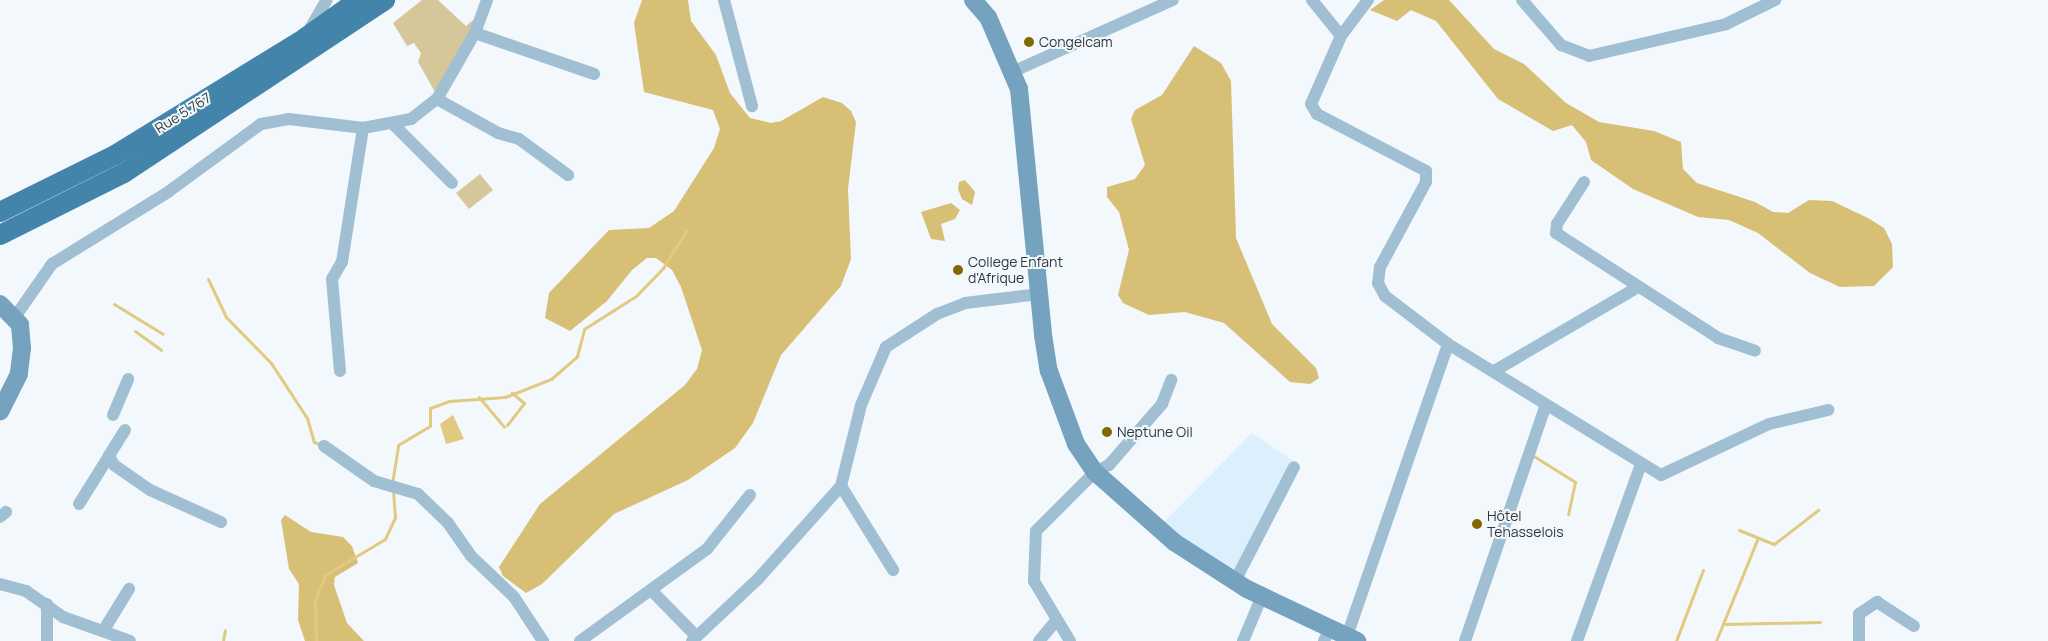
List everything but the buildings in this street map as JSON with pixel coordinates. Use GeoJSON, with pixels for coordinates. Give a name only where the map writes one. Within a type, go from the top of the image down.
{"type":"FeatureCollection","features":[{"type":"Feature","properties":{"kind":"highway","name":"Rue 5.767"},"geometry":{"type":"LineString","coordinates":[[0,212],[115,155],[305,38],[358,0]]}},
{"type":"Feature","properties":{"kind":"highway"},"geometry":{"type":"LineString","coordinates":[[0,235],[124,173],[385,0]]}},
{"type":"Feature","properties":{"kind":"main road"},"geometry":{"type":"LineString","coordinates":[[974,0],[988,17],[1012,72],[1023,108],[1049,371],[1076,444],[1095,472],[1174,542],[1235,582],[1327,635],[1352,638]]}},
{"type":"Feature","properties":{"kind":"main road"},"geometry":{"type":"LineString","coordinates":[[0,304],[15,317],[22,348],[20,374],[0,412]]}},
{"type":"Feature","properties":{"kind":"street"},"geometry":{"type":"LineString","coordinates":[[305,38],[327,0]]}},
{"type":"Feature","properties":{"kind":"street"},"geometry":{"type":"LineString","coordinates":[[15,317],[52,264],[168,192],[261,124],[289,119],[363,128],[394,125],[411,119],[437,99],[475,33],[487,0]]}},
{"type":"Feature","properties":{"kind":"street"},"geometry":{"type":"LineString","coordinates":[[724,0],[752,106]]}},
{"type":"Feature","properties":{"kind":"street"},"geometry":{"type":"LineString","coordinates":[[1012,72],[1174,0]]}},
{"type":"Feature","properties":{"kind":"street"},"geometry":{"type":"LineString","coordinates":[[1312,0],[1341,36]]}},
{"type":"Feature","properties":{"kind":"street"},"geometry":{"type":"LineString","coordinates":[[1368,0],[1341,36],[1312,99],[1312,110],[1426,171],[1426,182],[1390,242],[1378,283],[1385,296],[1448,344],[1496,370],[1545,407],[1661,474],[1669,474],[1769,424],[1828,410]]}},
{"type":"Feature","properties":{"kind":"street"},"geometry":{"type":"LineString","coordinates":[[1522,0],[1561,45],[1589,56],[1726,24],[1775,0]]}},
{"type":"Feature","properties":{"kind":"street"},"geometry":{"type":"LineString","coordinates":[[475,33],[594,74]]}},
{"type":"Feature","properties":{"kind":"street"},"geometry":{"type":"LineString","coordinates":[[437,99],[498,133],[519,139],[568,175]]}},
{"type":"Feature","properties":{"kind":"street"},"geometry":{"type":"LineString","coordinates":[[394,125],[452,182]]}},
{"type":"Feature","properties":{"kind":"street"},"geometry":{"type":"LineString","coordinates":[[340,371],[332,279],[342,262],[363,128]]}},
{"type":"Feature","properties":{"kind":"street"},"geometry":{"type":"LineString","coordinates":[[1584,182],[1557,224],[1556,232],[1718,338],[1754,351]]}},
{"type":"Feature","properties":{"kind":"street"},"geometry":{"type":"LineString","coordinates":[[1496,370],[1638,287]]}},
{"type":"Feature","properties":{"kind":"street"},"geometry":{"type":"LineString","coordinates":[[651,590],[694,638],[758,579],[841,486],[861,405],[886,347],[937,314],[966,303],[1040,294]]}},
{"type":"Feature","properties":{"kind":"street"},"geometry":{"type":"LineString","coordinates":[[1352,638],[1448,344]]}},
{"type":"Feature","properties":{"kind":"street"},"geometry":{"type":"LineString","coordinates":[[112,415],[128,379]]}},
{"type":"Feature","properties":{"kind":"street"},"geometry":{"type":"LineString","coordinates":[[1070,641],[1032,576],[1034,538],[1041,523],[1095,472],[1109,465],[1156,412],[1171,380]]}},
{"type":"Feature","properties":{"kind":"street"},"geometry":{"type":"LineString","coordinates":[[1464,641],[1545,407]]}},
{"type":"Feature","properties":{"kind":"street"},"geometry":{"type":"LineString","coordinates":[[79,504],[125,430]]}},
{"type":"Feature","properties":{"kind":"street"},"geometry":{"type":"LineString","coordinates":[[324,446],[380,484],[418,494],[448,523],[471,556],[514,598],[543,641]]}},
{"type":"Feature","properties":{"kind":"street"},"geometry":{"type":"LineString","coordinates":[[109,456],[114,465],[150,490],[221,522]]}},
{"type":"Feature","properties":{"kind":"street"},"geometry":{"type":"LineString","coordinates":[[1577,641],[1641,464]]}},
{"type":"Feature","properties":{"kind":"street"},"geometry":{"type":"LineString","coordinates":[[1235,582],[1294,467]]}},
{"type":"Feature","properties":{"kind":"street"},"geometry":{"type":"LineString","coordinates":[[841,486],[893,570]]}},
{"type":"Feature","properties":{"kind":"street"},"geometry":{"type":"LineString","coordinates":[[580,641],[706,549],[750,495]]}},
{"type":"Feature","properties":{"kind":"street"},"geometry":{"type":"LineString","coordinates":[[0,584],[26,591],[48,604],[63,617],[105,628],[130,641]]}},
{"type":"Feature","properties":{"kind":"street"},"geometry":{"type":"LineString","coordinates":[[105,628],[129,589]]}},
{"type":"Feature","properties":{"kind":"street"},"geometry":{"type":"LineString","coordinates":[[1243,641],[1262,596]]}},
{"type":"Feature","properties":{"kind":"street"},"geometry":{"type":"LineString","coordinates":[[1859,641],[1859,614],[1877,602],[1914,626]]}},
{"type":"Feature","properties":{"kind":"street"},"geometry":{"type":"LineString","coordinates":[[47,641],[48,604]]}},
{"type":"Feature","properties":{"kind":"street"},"geometry":{"type":"LineString","coordinates":[[1039,641],[1056,620]]}},
{"type":"Feature","properties":{"kind":"shaded area"},"geometry":{"type":"Polygon","coordinates":[[[422,0],[438,0],[466,26],[473,20],[478,25],[435,92],[418,62],[421,53],[414,43],[407,46],[393,23],[422,0]]]}},
{"type":"Feature","properties":{"kind":"shaded area"},"geometry":{"type":"Polygon","coordinates":[[[642,0],[688,0],[691,21],[716,55],[730,93],[750,118],[771,123],[781,121],[823,97],[842,103],[851,111],[856,122],[848,189],[851,259],[841,286],[781,355],[753,423],[735,448],[688,480],[614,514],[542,584],[526,593],[503,576],[499,567],[540,504],[685,385],[697,369],[702,350],[681,287],[672,270],[656,258],[647,258],[632,270],[607,301],[570,331],[545,318],[549,293],[609,230],[649,228],[674,211],[714,148],[720,129],[713,110],[644,92],[634,23],[642,0]]]}},
{"type":"Feature","properties":{"kind":"shaded area"},"geometry":{"type":"Polygon","coordinates":[[[1384,0],[1449,0],[1494,49],[1524,64],[1566,103],[1599,122],[1654,131],[1681,142],[1683,169],[1697,183],[1755,202],[1773,212],[1788,213],[1809,200],[1832,201],[1868,218],[1884,228],[1892,244],[1893,267],[1874,286],[1840,287],[1810,273],[1758,233],[1729,220],[1698,217],[1633,189],[1591,160],[1586,142],[1572,125],[1553,131],[1498,99],[1436,21],[1411,10],[1397,21],[1370,10],[1384,0]]]}},
{"type":"Feature","properties":{"kind":"shaded area"},"geometry":{"type":"Polygon","coordinates":[[[1194,46],[1221,63],[1231,81],[1236,238],[1272,324],[1316,368],[1319,378],[1310,384],[1290,382],[1224,323],[1185,312],[1149,315],[1123,303],[1118,295],[1129,250],[1119,212],[1107,197],[1107,187],[1135,179],[1145,165],[1131,119],[1135,110],[1162,95],[1194,46]]]}},
{"type":"Feature","properties":{"kind":"shaded area"},"geometry":{"type":"Polygon","coordinates":[[[480,174],[493,190],[469,209],[456,193],[480,174]]]}},
{"type":"Feature","properties":{"kind":"shaded area"},"geometry":{"type":"Polygon","coordinates":[[[965,180],[975,192],[972,205],[962,199],[958,189],[959,182],[965,180]]]}},
{"type":"Feature","properties":{"kind":"shaded area"},"geometry":{"type":"Polygon","coordinates":[[[951,203],[960,210],[955,219],[941,224],[945,241],[931,239],[921,212],[951,203]]]}},
{"type":"Feature","properties":{"kind":"shaded area"},"geometry":{"type":"Polygon","coordinates":[[[453,415],[464,439],[446,444],[440,424],[453,415]]]}},
{"type":"Feature","properties":{"kind":"shaded area"},"geometry":{"type":"Polygon","coordinates":[[[1252,433],[1296,463],[1235,574],[1162,524],[1252,433]]]}},
{"type":"Feature","properties":{"kind":"shaded area"},"geometry":{"type":"Polygon","coordinates":[[[285,515],[311,532],[343,537],[352,546],[358,563],[335,577],[334,585],[347,623],[364,641],[305,641],[298,620],[299,584],[289,569],[281,520],[285,515]]]}},
{"type":"Feature","properties":{"kind":"waterway"},"geometry":{"type":"LineString","coordinates":[[392,484],[398,445],[430,426],[430,408],[449,401],[505,397],[551,379],[577,356],[584,329],[636,296],[663,268],[686,231]]}},
{"type":"Feature","properties":{"kind":"waterway"},"geometry":{"type":"LineString","coordinates":[[208,279],[226,317],[271,363],[307,418],[314,442],[322,445]]}},
{"type":"Feature","properties":{"kind":"waterway"},"geometry":{"type":"LineString","coordinates":[[114,304],[163,334]]}},
{"type":"Feature","properties":{"kind":"waterway"},"geometry":{"type":"LineString","coordinates":[[135,331],[161,350]]}},
{"type":"Feature","properties":{"kind":"waterway"},"geometry":{"type":"LineString","coordinates":[[507,425],[524,403],[512,393]]}},
{"type":"Feature","properties":{"kind":"waterway"},"geometry":{"type":"LineString","coordinates":[[479,397],[504,427]]}},
{"type":"Feature","properties":{"kind":"waterway"},"geometry":{"type":"LineString","coordinates":[[1532,455],[1575,482],[1568,514]]}},
{"type":"Feature","properties":{"kind":"waterway"},"geometry":{"type":"LineString","coordinates":[[316,641],[315,601],[325,575],[385,539],[395,518],[393,490]]}},
{"type":"Feature","properties":{"kind":"waterway"},"geometry":{"type":"LineString","coordinates":[[1739,530],[1774,544],[1818,510]]}},
{"type":"Feature","properties":{"kind":"waterway"},"geometry":{"type":"LineString","coordinates":[[1716,641],[1757,540]]}},
{"type":"Feature","properties":{"kind":"waterway"},"geometry":{"type":"LineString","coordinates":[[1676,641],[1703,570]]}},
{"type":"Feature","properties":{"kind":"waterway"},"geometry":{"type":"LineString","coordinates":[[1725,624],[1820,622]]}},
{"type":"Feature","properties":{"kind":"waterway"},"geometry":{"type":"LineString","coordinates":[[223,641],[225,630]]}},
{"type":"Feature","properties":{"kind":"place","name":"Congelcam"},"geometry":{"type":"Point","coordinates":[1029,42]}},
{"type":"Feature","properties":{"kind":"place","name":"College Enfant d'Afrique"},"geometry":{"type":"Point","coordinates":[958,270]}},
{"type":"Feature","properties":{"kind":"place","name":"Neptune Oil"},"geometry":{"type":"Point","coordinates":[1107,432]}},
{"type":"Feature","properties":{"kind":"place","name":"Hôtel Tehasselois"},"geometry":{"type":"Point","coordinates":[1477,524]}}]}
